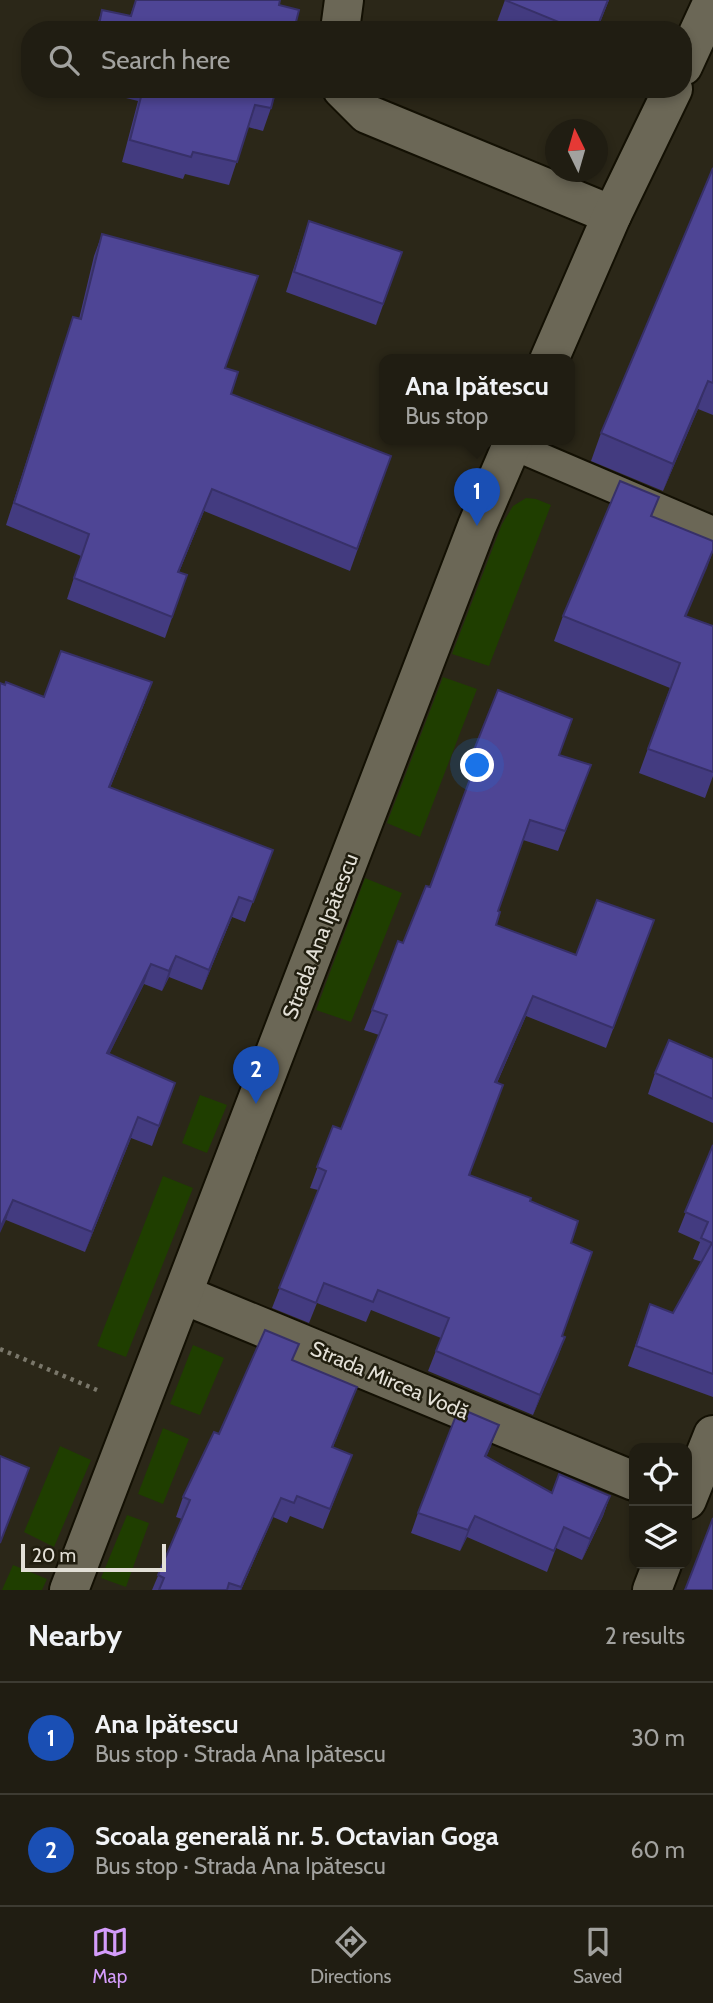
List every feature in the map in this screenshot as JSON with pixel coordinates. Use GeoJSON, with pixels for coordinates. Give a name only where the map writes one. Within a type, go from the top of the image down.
{"type":"FeatureCollection","features":[{"type":"Feature","properties":{"kind":"main road"},"geometry":{"type":"LineString","coordinates":[[341,21],[344,0]]}},
{"type":"Feature","properties":{"kind":"main road"},"geometry":{"type":"LineString","coordinates":[[692,46],[713,1]]}},
{"type":"Feature","properties":{"kind":"main road"},"geometry":{"type":"LineString","coordinates":[[351,98],[367,114],[612,215]]}},
{"type":"Feature","properties":{"kind":"main road"},"geometry":{"type":"LineString","coordinates":[[552,354],[612,215],[669,98]]}},
{"type":"Feature","properties":{"kind":"main road","name":"Strada Ana Ipătescu"},"geometry":{"type":"LineString","coordinates":[[69,1590],[477,526],[512,445]]}},
{"type":"Feature","properties":{"kind":"main road","name":"Strada Mircea Vodă"},"geometry":{"type":"LineString","coordinates":[[184,1294],[629,1478]]}},
{"type":"Feature","properties":{"kind":"main road"},"geometry":{"type":"LineString","coordinates":[[692,1488],[713,1435]]}},
{"type":"Feature","properties":{"kind":"main road"},"geometry":{"type":"LineString","coordinates":[[652,1590],[660,1569]]}},
{"type":"Feature","properties":{"kind":"lane"},"geometry":{"type":"LineString","coordinates":[[518,445],[713,531]]}},
{"type":"Feature","properties":{"kind":"path"},"geometry":{"type":"LineString","coordinates":[[0,1349],[140,1407]]}},
{"type":"Feature","properties":{"kind":"green space"},"geometry":{"type":"Polygon","coordinates":[[[526,498],[551,505],[489,666],[452,654],[502,524],[513,506],[526,498]]]}},
{"type":"Feature","properties":{"kind":"green space"},"geometry":{"type":"Polygon","coordinates":[[[443,677],[477,689],[420,837],[387,823],[443,677]]]}},
{"type":"Feature","properties":{"kind":"green space"},"geometry":{"type":"Polygon","coordinates":[[[365,878],[402,893],[351,1022],[316,1010],[365,878]]]}},
{"type":"Feature","properties":{"kind":"green space"},"geometry":{"type":"Polygon","coordinates":[[[200,1095],[227,1105],[207,1153],[182,1143],[200,1095]]]}},
{"type":"Feature","properties":{"kind":"green space"},"geometry":{"type":"Polygon","coordinates":[[[163,1176],[193,1188],[126,1357],[97,1346],[163,1176]]]}},
{"type":"Feature","properties":{"kind":"green space"},"geometry":{"type":"Polygon","coordinates":[[[193,1345],[224,1358],[200,1415],[170,1404],[193,1345]]]}},
{"type":"Feature","properties":{"kind":"green space"},"geometry":{"type":"Polygon","coordinates":[[[163,1428],[189,1439],[163,1504],[138,1494],[163,1428]]]}},
{"type":"Feature","properties":{"kind":"green space"},"geometry":{"type":"Polygon","coordinates":[[[60,1446],[91,1460],[54,1547],[24,1532],[60,1446]]]}},
{"type":"Feature","properties":{"kind":"green space"},"geometry":{"type":"Polygon","coordinates":[[[127,1515],[149,1523],[126,1587],[101,1578],[127,1515]]]}},
{"type":"Feature","properties":{"kind":"green space"},"geometry":{"type":"Polygon","coordinates":[[[13,1565],[47,1579],[42,1590],[2,1590],[13,1565]]]}},
{"type":"Feature","properties":{"kind":"building"},"geometry":{"type":"Polygon","coordinates":[[[136,0],[280,0],[279,5],[299,10],[296,21],[100,21],[102,10],[131,16],[136,0]]]}},
{"type":"Feature","properties":{"kind":"building"},"geometry":{"type":"Polygon","coordinates":[[[505,0],[608,0],[600,21],[556,21],[505,0]]]}},
{"type":"Feature","properties":{"kind":"building"},"geometry":{"type":"Polygon","coordinates":[[[141,98],[274,98],[271,108],[255,105],[237,162],[193,152],[191,157],[130,140],[141,98]]]}},
{"type":"Feature","properties":{"kind":"building"},"geometry":{"type":"Polygon","coordinates":[[[713,168],[713,383],[708,381],[673,464],[601,433],[713,168]]]}},
{"type":"Feature","properties":{"kind":"building"},"geometry":{"type":"Polygon","coordinates":[[[309,221],[402,252],[383,304],[294,272],[309,221]]]}},
{"type":"Feature","properties":{"kind":"building"},"geometry":{"type":"Polygon","coordinates":[[[102,234],[258,276],[225,368],[238,372],[231,394],[391,456],[357,549],[212,489],[178,572],[187,575],[172,617],[74,578],[89,534],[14,503],[73,317],[81,319],[102,234]]]}},
{"type":"Feature","properties":{"kind":"building"},"geometry":{"type":"Polygon","coordinates":[[[620,481],[659,497],[651,516],[713,541],[713,550],[685,616],[713,626],[713,772],[648,749],[680,663],[563,616],[620,481]]]}},
{"type":"Feature","properties":{"kind":"building"},"geometry":{"type":"Polygon","coordinates":[[[61,651],[152,682],[109,787],[273,850],[253,902],[239,897],[209,970],[176,956],[169,971],[151,964],[107,1053],[175,1083],[159,1126],[138,1117],[92,1232],[13,1200],[0,1228],[0,683],[5,685],[6,682],[44,697],[61,651]]]}},
{"type":"Feature","properties":{"kind":"building"},"geometry":{"type":"Polygon","coordinates":[[[498,690],[572,719],[559,755],[591,765],[565,831],[530,820],[498,911],[500,912],[496,925],[576,955],[597,900],[654,920],[613,1028],[533,996],[495,1082],[503,1085],[469,1175],[531,1198],[530,1201],[578,1221],[571,1243],[592,1252],[562,1336],[565,1337],[540,1395],[436,1351],[449,1318],[378,1290],[373,1302],[324,1283],[316,1303],[279,1288],[326,1171],[317,1167],[333,1126],[341,1129],[387,1015],[372,1010],[398,941],[403,943],[426,886],[430,887],[480,752],[474,750],[498,690]]]}},
{"type":"Feature","properties":{"kind":"building"},"geometry":{"type":"Polygon","coordinates":[[[669,1040],[713,1059],[713,1099],[655,1073],[669,1040]]]}},
{"type":"Feature","properties":{"kind":"building"},"geometry":{"type":"Polygon","coordinates":[[[713,1145],[713,1374],[636,1346],[650,1304],[673,1313],[712,1243],[701,1238],[708,1222],[685,1212],[713,1145]]]}},
{"type":"Feature","properties":{"kind":"building"},"geometry":{"type":"Polygon","coordinates":[[[265,1330],[299,1344],[292,1360],[357,1387],[332,1447],[352,1455],[330,1509],[297,1496],[294,1503],[281,1498],[241,1587],[229,1583],[227,1590],[159,1590],[164,1578],[158,1575],[190,1500],[183,1497],[214,1432],[219,1434],[265,1330]]]}},
{"type":"Feature","properties":{"kind":"building"},"geometry":{"type":"Polygon","coordinates":[[[459,1408],[499,1425],[485,1456],[552,1493],[559,1474],[610,1496],[590,1539],[564,1527],[554,1551],[475,1516],[468,1530],[418,1513],[459,1408]]]}},
{"type":"Feature","properties":{"kind":"building"},"geometry":{"type":"Polygon","coordinates":[[[0,1456],[29,1468],[0,1543],[0,1456]]]}},
{"type":"Feature","properties":{"kind":"building"},"geometry":{"type":"Polygon","coordinates":[[[713,1518],[713,1590],[685,1590],[713,1518]]]}},
{"type":"Feature","properties":{"kind":"place","name":"Ana Ipătescu"},"geometry":{"type":"Point","coordinates":[477,526]}},
{"type":"Feature","properties":{"kind":"place","name":"Scoala generală nr. 5. Octavian Goga"},"geometry":{"type":"Point","coordinates":[256,1104]}}]}
